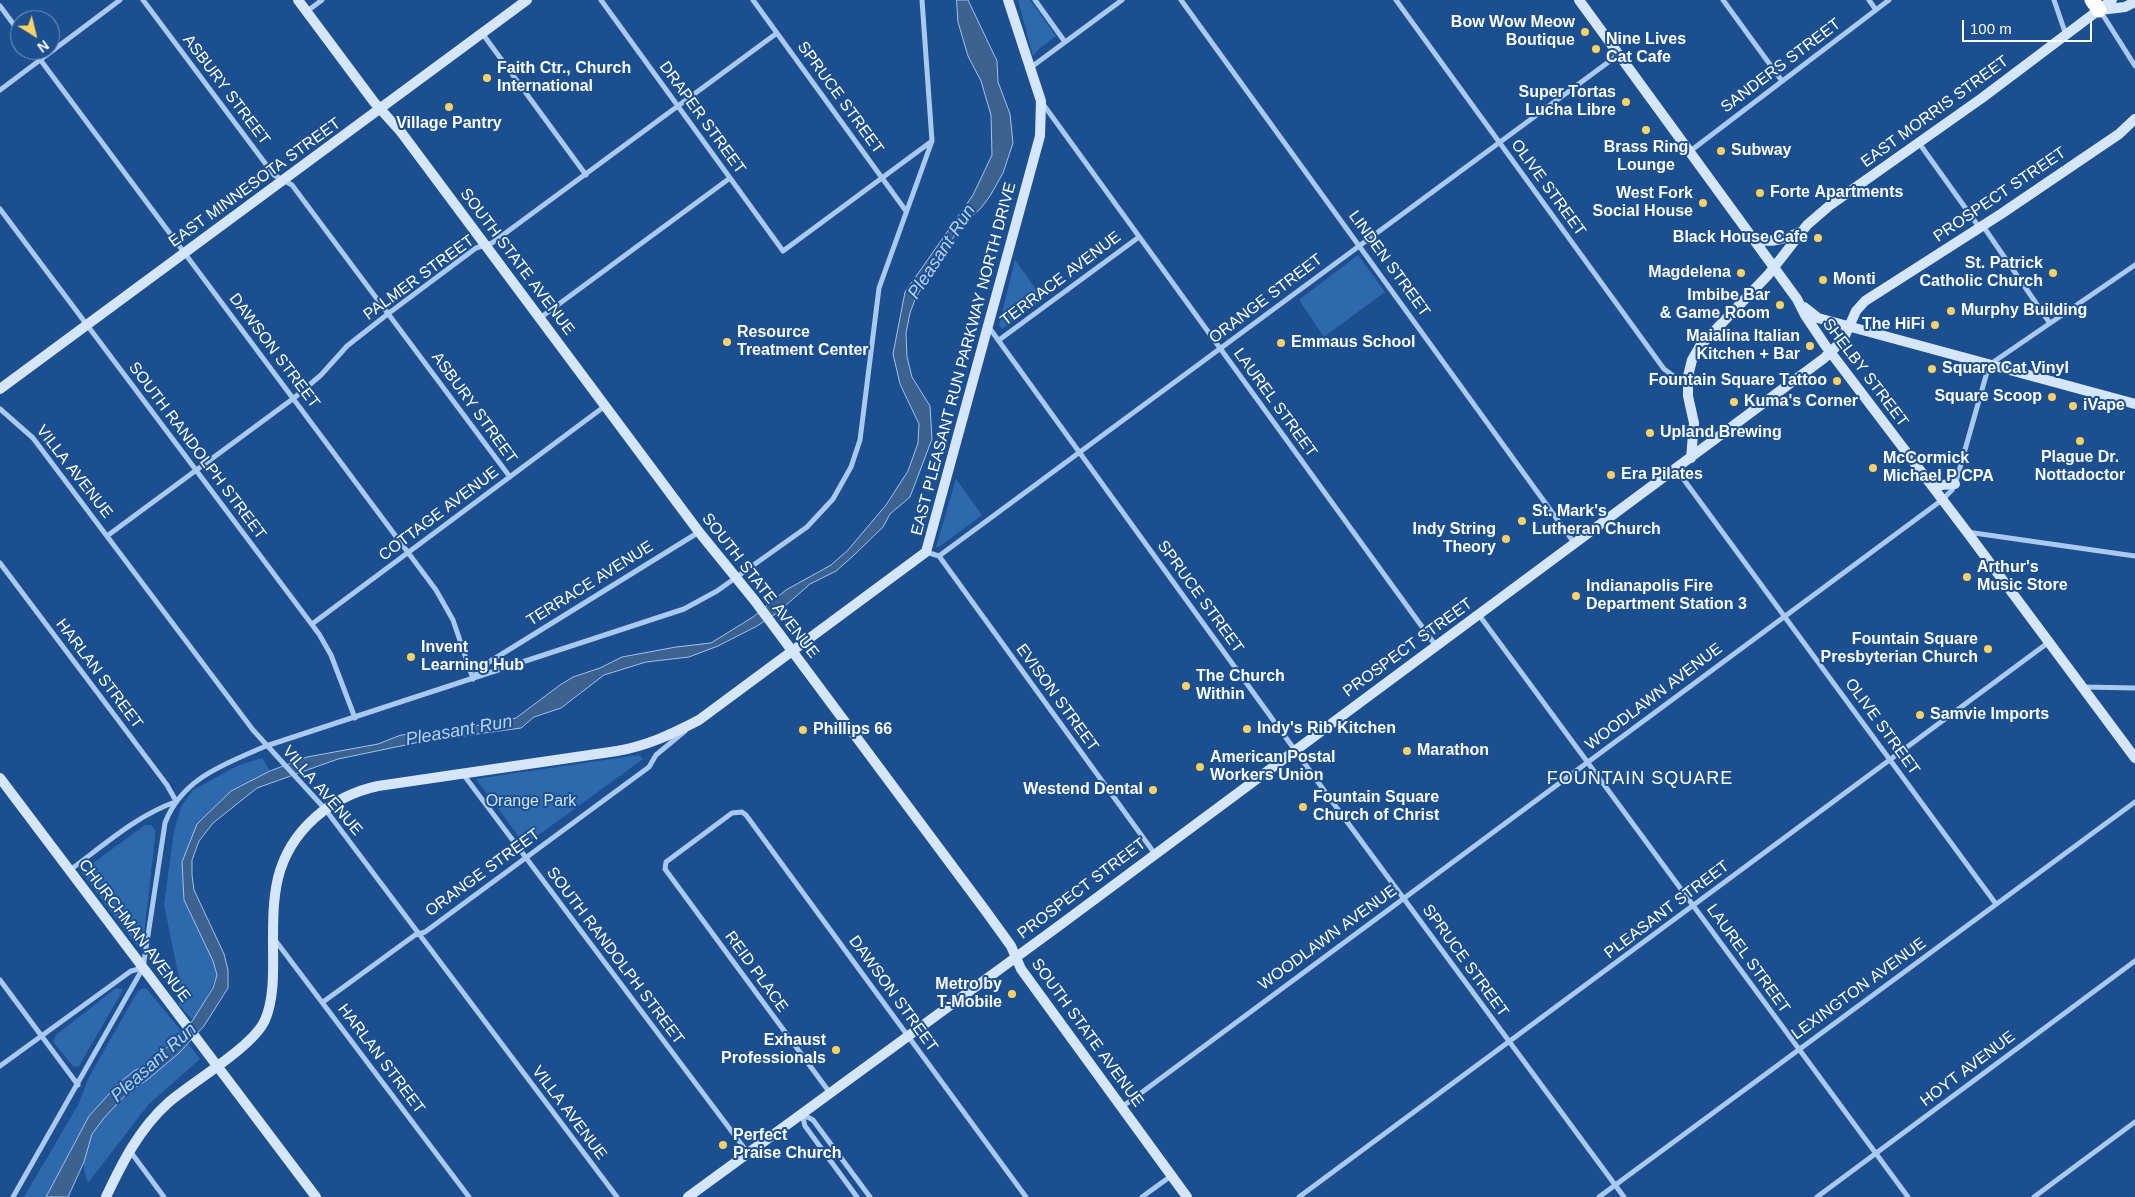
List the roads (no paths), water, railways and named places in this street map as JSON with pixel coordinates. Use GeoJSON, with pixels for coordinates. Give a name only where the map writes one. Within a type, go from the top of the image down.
{"type":"FeatureCollection","features":[{"type":"Feature","properties":{"kind":"street"},"geometry":{"type":"LineString","coordinates":[[60,45],[120,0]]}},
{"type":"Feature","properties":{"kind":"street","name":"ASBURY STREET"},"geometry":{"type":"LineString","coordinates":[[143,0],[274,176],[292,185],[510,477]]}},
{"type":"Feature","properties":{"kind":"street","name":"SOUTH STATE AVENUE"},"geometry":{"type":"LineString","coordinates":[[298,0],[380,109],[388,116],[699,532],[755,601],[986,910],[1011,946],[1021,970],[1187,1197]]}},
{"type":"Feature","properties":{"kind":"street"},"geometry":{"type":"LineString","coordinates":[[306,12],[322,0]]}},
{"type":"Feature","properties":{"kind":"street","name":"EAST MINNESOTA STREET"},"geometry":{"type":"LineString","coordinates":[[0,389],[527,0]]}},
{"type":"Feature","properties":{"kind":"street","name":"DRAPER STREET"},"geometry":{"type":"LineString","coordinates":[[601,0],[783,251],[882,178]]}},
{"type":"Feature","properties":{"kind":"street","name":"SPRUCE STREET"},"geometry":{"type":"LineString","coordinates":[[753,0],[906,211]]}},
{"type":"Feature","properties":{"kind":"street"},"geometry":{"type":"LineString","coordinates":[[13,1197],[144,968],[164,830],[176,801],[187,789],[207,774],[266,746],[668,616],[698,603],[810,524],[833,499],[848,475],[860,440],[879,288],[932,141],[922,0]]}},
{"type":"Feature","properties":{"kind":"street","name":"EAST PLEASANT RUN PARKWAY NORTH DRIVE"},"geometry":{"type":"LineString","coordinates":[[106,1197],[129,1150],[146,1126],[169,1102],[254,1036],[265,1019],[271,996],[274,897],[283,863],[300,834],[325,809],[344,797],[369,788],[629,749],[658,741],[699,720],[926,552],[1038,149],[1042,124],[1041,101],[1008,0]]}},
{"type":"Feature","properties":{"kind":"street"},"geometry":{"type":"LineString","coordinates":[[1034,0],[1065,42]]}},
{"type":"Feature","properties":{"kind":"street"},"geometry":{"type":"LineString","coordinates":[[1030,68],[1122,0]]}},
{"type":"Feature","properties":{"kind":"street","name":"LINDEN STREET"},"geometry":{"type":"LineString","coordinates":[[1182,0],[1575,544]]}},
{"type":"Feature","properties":{"kind":"street","name":"OLIVE STREET"},"geometry":{"type":"LineString","coordinates":[[1396,0],[1664,369],[1675,377],[1688,381]]}},
{"type":"Feature","properties":{"kind":"street","name":"SHELBY STREET"},"geometry":{"type":"LineString","coordinates":[[1579,0],[1797,300],[1804,315],[1831,352],[2135,758]]}},
{"type":"Feature","properties":{"kind":"street"},"geometry":{"type":"LineString","coordinates":[[1723,0],[1782,81]]}},
{"type":"Feature","properties":{"kind":"street"},"geometry":{"type":"LineString","coordinates":[[1869,0],[1876,10]]}},
{"type":"Feature","properties":{"kind":"street","name":"SANDERS STREET"},"geometry":{"type":"LineString","coordinates":[[1688,152],[1889,0]]}},
{"type":"Feature","properties":{"kind":"street"},"geometry":{"type":"LineString","coordinates":[[2054,0],[2066,34]]}},
{"type":"Feature","properties":{"kind":"street","name":"EAST MORRIS STREET"},"geometry":{"type":"LineString","coordinates":[[1691,458],[1694,423],[1688,396],[1688,381],[1692,360],[1698,349],[1774,268],[1814,218],[2066,34],[2096,5],[2112,0]]}},
{"type":"Feature","properties":{"kind":"street"},"geometry":{"type":"LineString","coordinates":[[2096,5],[2125,7],[2135,2]]}},
{"type":"Feature","properties":{"kind":"street"},"geometry":{"type":"LineString","coordinates":[[2096,5],[2135,66]]}},
{"type":"Feature","properties":{"kind":"street"},"geometry":{"type":"LineString","coordinates":[[0,6],[10,20]]}},
{"type":"Feature","properties":{"kind":"street"},"geometry":{"type":"LineString","coordinates":[[482,33],[586,175]]}},
{"type":"Feature","properties":{"kind":"street","name":"PALMER STREET"},"geometry":{"type":"LineString","coordinates":[[107,536],[294,398],[321,375],[347,346],[389,313],[476,248],[492,243],[777,33]]}},
{"type":"Feature","properties":{"kind":"street","name":"ORANGE STREET"},"geometry":{"type":"LineString","coordinates":[[939,556],[1618,55]]}},
{"type":"Feature","properties":{"kind":"street"},"geometry":{"type":"LineString","coordinates":[[0,90],[40,60]]}},
{"type":"Feature","properties":{"kind":"street","name":"DAWSON STREET"},"geometry":{"type":"LineString","coordinates":[[40,60],[294,398],[448,610],[473,679]]}},
{"type":"Feature","properties":{"kind":"street","name":"LAUREL STREET"},"geometry":{"type":"LineString","coordinates":[[1041,101],[1436,646]]}},
{"type":"Feature","properties":{"kind":"street","name":"PROSPECT STREET"},"geometry":{"type":"LineString","coordinates":[[694,1195],[748,1153],[908,1037],[1691,458],[1712,440],[1831,352],[1843,340],[1856,311],[1865,301],[2119,134],[2135,120]]}},
{"type":"Feature","properties":{"kind":"street"},"geometry":{"type":"LineString","coordinates":[[882,178],[932,141]]}},
{"type":"Feature","properties":{"kind":"street"},"geometry":{"type":"LineString","coordinates":[[1919,143],[2049,322]]}},
{"type":"Feature","properties":{"kind":"street"},"geometry":{"type":"LineString","coordinates":[[540,318],[730,178]]}},
{"type":"Feature","properties":{"kind":"street","name":"SOUTH RANDOLPH STREET"},"geometry":{"type":"LineString","coordinates":[[0,209],[312,624],[329,651],[355,718]]}},
{"type":"Feature","properties":{"kind":"street","name":"EAST MORRIS STREET"},"geometry":{"type":"LineString","coordinates":[[1751,237],[1760,240],[1776,241],[1802,232]]}},
{"type":"Feature","properties":{"kind":"street","name":"TERRACE AVENUE"},"geometry":{"type":"LineString","coordinates":[[999,340],[1138,237]]}},
{"type":"Feature","properties":{"kind":"street"},"geometry":{"type":"LineString","coordinates":[[1989,365],[2049,322],[2135,265]]}},
{"type":"Feature","properties":{"kind":"street"},"geometry":{"type":"LineString","coordinates":[[1797,300],[1818,318],[2135,404]]}},
{"type":"Feature","properties":{"kind":"street","name":"SPRUCE STREET"},"geometry":{"type":"LineString","coordinates":[[988,326],[1403,898],[1624,1197]]}},
{"type":"Feature","properties":{"kind":"street","name":"WOODLAWN AVENUE"},"geometry":{"type":"LineString","coordinates":[[1122,1107],[1942,500],[1955,484],[1989,365]]}},
{"type":"Feature","properties":{"kind":"street","name":"COTTAGE AVENUE"},"geometry":{"type":"LineString","coordinates":[[312,624],[605,406]]}},
{"type":"Feature","properties":{"kind":"street","name":"VILLA AVENUE"},"geometry":{"type":"LineString","coordinates":[[0,409],[34,438],[266,746],[325,809],[617,1197]]}},
{"type":"Feature","properties":{"kind":"street","name":"OLIVE STREET"},"geometry":{"type":"LineString","coordinates":[[1676,469],[1996,904]]}},
{"type":"Feature","properties":{"kind":"street"},"geometry":{"type":"LineString","coordinates":[[1925,477],[1938,485],[1955,484]]}},
{"type":"Feature","properties":{"kind":"street","name":"TERRACE AVENUE"},"geometry":{"type":"LineString","coordinates":[[473,679],[481,667],[699,532]]}},
{"type":"Feature","properties":{"kind":"street"},"geometry":{"type":"LineString","coordinates":[[1967,532],[2135,556]]}},
{"type":"Feature","properties":{"kind":"street"},"geometry":{"type":"LineString","coordinates":[[926,552],[939,556]]}},
{"type":"Feature","properties":{"kind":"street","name":"EVISON STREET"},"geometry":{"type":"LineString","coordinates":[[939,556],[1155,854]]}},
{"type":"Feature","properties":{"kind":"street","name":"HARLAN STREET"},"geometry":{"type":"LineString","coordinates":[[0,563],[167,785],[176,801]]}},
{"type":"Feature","properties":{"kind":"street","name":"LAUREL STREET"},"geometry":{"type":"LineString","coordinates":[[1479,615],[1908,1197]]}},
{"type":"Feature","properties":{"kind":"street","name":"PLEASANT STREET"},"geometry":{"type":"LineString","coordinates":[[1299,1197],[2048,642]]}},
{"type":"Feature","properties":{"kind":"street"},"geometry":{"type":"LineString","coordinates":[[2082,687],[2135,688]]}},
{"type":"Feature","properties":{"kind":"street","name":"ORANGE STREET"},"geometry":{"type":"LineString","coordinates":[[323,1002],[419,933],[425,932],[648,768],[656,755],[699,720]]}},
{"type":"Feature","properties":{"kind":"street","name":"SOUTH RANDOLPH STREET"},"geometry":{"type":"LineString","coordinates":[[462,773],[748,1153]]}},
{"type":"Feature","properties":{"kind":"street","name":"CHURCHMAN AVENUE"},"geometry":{"type":"LineString","coordinates":[[0,778],[316,1197]]}},
{"type":"Feature","properties":{"kind":"street"},"geometry":{"type":"LineString","coordinates":[[69,870],[140,818],[176,801]]}},
{"type":"Feature","properties":{"kind":"street","name":"LEXINGTON AVENUE"},"geometry":{"type":"LineString","coordinates":[[1599,1197],[2135,802]]}},
{"type":"Feature","properties":{"kind":"street","name":"DAWSON STREET"},"geometry":{"type":"LineString","coordinates":[[664,865],[736,812],[742,812],[746,815],[1026,1197]]}},
{"type":"Feature","properties":{"kind":"street","name":"REID PLACE"},"geometry":{"type":"LineString","coordinates":[[664,865],[672,879],[830,1094]]}},
{"type":"Feature","properties":{"kind":"street","name":"HARLAN STREET"},"geometry":{"type":"LineString","coordinates":[[273,937],[469,1197]]}},
{"type":"Feature","properties":{"kind":"street","name":"HOYT AVENUE"},"geometry":{"type":"LineString","coordinates":[[1817,1197],[2135,961]]}},
{"type":"Feature","properties":{"kind":"street"},"geometry":{"type":"LineString","coordinates":[[0,1066],[131,971],[144,968]]}},
{"type":"Feature","properties":{"kind":"street"},"geometry":{"type":"LineString","coordinates":[[0,980],[78,1085]]}},
{"type":"Feature","properties":{"kind":"street"},"geometry":{"type":"LineString","coordinates":[[802,1114],[805,1126],[857,1197]]}},
{"type":"Feature","properties":{"kind":"street"},"geometry":{"type":"LineString","coordinates":[[802,1114],[813,1120],[870,1197]]}},
{"type":"Feature","properties":{"kind":"street"},"geometry":{"type":"LineString","coordinates":[[2034,1197],[2135,1122]]}},
{"type":"Feature","properties":{"kind":"street"},"geometry":{"type":"LineString","coordinates":[[129,1150],[164,1197]]}},
{"type":"Feature","properties":{"kind":"street"},"geometry":{"type":"LineString","coordinates":[[1142,1197],[1171,1176]]}},
{"type":"Feature","properties":{"kind":"water","name":"Pleasant Run"},"geometry":{"type":"Polygon","coordinates":[[[957,0],[968,0],[997,61],[998,82],[1010,114],[1013,143],[1003,173],[990,196],[981,208],[960,227],[916,297],[910,313],[906,333],[907,357],[912,377],[930,406],[932,439],[910,497],[890,514],[883,527],[836,571],[810,584],[777,613],[757,626],[718,646],[689,657],[646,662],[604,675],[561,708],[534,717],[521,728],[420,742],[338,759],[257,788],[213,823],[199,841],[192,860],[192,875],[194,890],[224,954],[228,970],[228,988],[204,1026],[179,1053],[147,1080],[129,1091],[104,1118],[92,1134],[84,1162],[68,1197],[46,1197],[89,1116],[119,1083],[134,1071],[152,1061],[172,1043],[193,1020],[213,988],[217,975],[213,961],[184,900],[182,862],[197,824],[231,791],[270,771],[307,757],[378,744],[401,735],[443,732],[516,718],[573,677],[600,668],[622,657],[711,643],[753,617],[786,590],[831,565],[848,550],[886,505],[908,471],[918,443],[919,424],[900,384],[893,354],[905,292],[973,195],[992,155],[991,115],[981,81],[968,56],[958,22],[957,0]]]}},
{"type":"Feature","properties":{"kind":"place","name":"Bow Wow Meow Boutique"},"geometry":{"type":"Point","coordinates":[1585,32]}},
{"type":"Feature","properties":{"kind":"place","name":"Nine Lives Cat Cafe"},"geometry":{"type":"Point","coordinates":[1596,49]}},
{"type":"Feature","properties":{"kind":"place","name":"Faith Ctr., Church International"},"geometry":{"type":"Point","coordinates":[487,78]}},
{"type":"Feature","properties":{"kind":"place","name":"Super Tortas Lucha Libre"},"geometry":{"type":"Point","coordinates":[1626,102]}},
{"type":"Feature","properties":{"kind":"place","name":"Village Pantry"},"geometry":{"type":"Point","coordinates":[449,107]}},
{"type":"Feature","properties":{"kind":"place","name":"Brass Ring Lounge"},"geometry":{"type":"Point","coordinates":[1646,130]}},
{"type":"Feature","properties":{"kind":"place","name":"Subway"},"geometry":{"type":"Point","coordinates":[1721,151]}},
{"type":"Feature","properties":{"kind":"place","name":"Forte Apartments"},"geometry":{"type":"Point","coordinates":[1760,193]}},
{"type":"Feature","properties":{"kind":"place","name":"West Fork Social House"},"geometry":{"type":"Point","coordinates":[1703,203]}},
{"type":"Feature","properties":{"kind":"place","name":"Black House Cafe"},"geometry":{"type":"Point","coordinates":[1818,238]}},
{"type":"Feature","properties":{"kind":"place","name":"Magdelena"},"geometry":{"type":"Point","coordinates":[1741,273]}},
{"type":"Feature","properties":{"kind":"place","name":"St. Patrick Catholic Church"},"geometry":{"type":"Point","coordinates":[2053,273]}},
{"type":"Feature","properties":{"kind":"place","name":"Monti"},"geometry":{"type":"Point","coordinates":[1823,280]}},
{"type":"Feature","properties":{"kind":"place","name":"Imbibe Bar & Game Room"},"geometry":{"type":"Point","coordinates":[1780,305]}},
{"type":"Feature","properties":{"kind":"place","name":"Murphy Building"},"geometry":{"type":"Point","coordinates":[1951,311]}},
{"type":"Feature","properties":{"kind":"place","name":"The HiFi"},"geometry":{"type":"Point","coordinates":[1935,325]}},
{"type":"Feature","properties":{"kind":"place","name":"Resource Treatment Center"},"geometry":{"type":"Point","coordinates":[727,342]}},
{"type":"Feature","properties":{"kind":"place","name":"Emmaus School"},"geometry":{"type":"Point","coordinates":[1281,343]}},
{"type":"Feature","properties":{"kind":"place","name":"Maialina Italian Kitchen + Bar"},"geometry":{"type":"Point","coordinates":[1810,346]}},
{"type":"Feature","properties":{"kind":"place","name":"Square Cat Vinyl"},"geometry":{"type":"Point","coordinates":[1932,369]}},
{"type":"Feature","properties":{"kind":"place","name":"Fountain Square Tattoo"},"geometry":{"type":"Point","coordinates":[1837,381]}},
{"type":"Feature","properties":{"kind":"place","name":"Square Scoop"},"geometry":{"type":"Point","coordinates":[2052,397]}},
{"type":"Feature","properties":{"kind":"place","name":"Kuma's Corner"},"geometry":{"type":"Point","coordinates":[1734,402]}},
{"type":"Feature","properties":{"kind":"place","name":"iVape"},"geometry":{"type":"Point","coordinates":[2073,406]}},
{"type":"Feature","properties":{"kind":"place","name":"Upland Brewing"},"geometry":{"type":"Point","coordinates":[1650,433]}},
{"type":"Feature","properties":{"kind":"place","name":"Plague Dr. Nottadoctor"},"geometry":{"type":"Point","coordinates":[2080,441]}},
{"type":"Feature","properties":{"kind":"place","name":"McCormick Michael P CPA"},"geometry":{"type":"Point","coordinates":[1873,468]}},
{"type":"Feature","properties":{"kind":"place","name":"Era Pilates"},"geometry":{"type":"Point","coordinates":[1611,475]}},
{"type":"Feature","properties":{"kind":"place","name":"St. Mark's Lutheran Church"},"geometry":{"type":"Point","coordinates":[1522,521]}},
{"type":"Feature","properties":{"kind":"place","name":"Indy String Theory"},"geometry":{"type":"Point","coordinates":[1506,539]}},
{"type":"Feature","properties":{"kind":"place","name":"Arthur's Music Store"},"geometry":{"type":"Point","coordinates":[1967,577]}},
{"type":"Feature","properties":{"kind":"place","name":"Indianapolis Fire Department Station 3"},"geometry":{"type":"Point","coordinates":[1576,596]}},
{"type":"Feature","properties":{"kind":"place","name":"Fountain Square Presbyterian Church"},"geometry":{"type":"Point","coordinates":[1988,649]}},
{"type":"Feature","properties":{"kind":"place","name":"Invent Learning Hub"},"geometry":{"type":"Point","coordinates":[411,657]}},
{"type":"Feature","properties":{"kind":"place","name":"The Church Within"},"geometry":{"type":"Point","coordinates":[1186,686]}},
{"type":"Feature","properties":{"kind":"place","name":"Samvie Imports"},"geometry":{"type":"Point","coordinates":[1920,715]}},
{"type":"Feature","properties":{"kind":"place","name":"Indy's Rib Kitchen"},"geometry":{"type":"Point","coordinates":[1247,729]}},
{"type":"Feature","properties":{"kind":"place","name":"Phillips 66"},"geometry":{"type":"Point","coordinates":[803,730]}},
{"type":"Feature","properties":{"kind":"place","name":"Marathon"},"geometry":{"type":"Point","coordinates":[1407,751]}},
{"type":"Feature","properties":{"kind":"place","name":"American Postal Workers Union"},"geometry":{"type":"Point","coordinates":[1200,767]}},
{"type":"Feature","properties":{"kind":"place","name":"Westend Dental"},"geometry":{"type":"Point","coordinates":[1153,790]}},
{"type":"Feature","properties":{"kind":"place","name":"Fountain Square Church of Christ"},"geometry":{"type":"Point","coordinates":[1303,807]}},
{"type":"Feature","properties":{"kind":"place","name":"Metro by T-Mobile"},"geometry":{"type":"Point","coordinates":[1012,994]}},
{"type":"Feature","properties":{"kind":"place","name":"Exhaust Professionals"},"geometry":{"type":"Point","coordinates":[836,1050]}},
{"type":"Feature","properties":{"kind":"place","name":"Perfect Praise Church"},"geometry":{"type":"Point","coordinates":[723,1145]}},
{"type":"Feature","properties":{"kind":"district","name":"FOUNTAIN SQUARE"},"geometry":{"type":"Point","coordinates":[1640,779]}},
{"type":"Feature","properties":{"kind":"park label","name":"Orange Park"},"geometry":{"type":"Point","coordinates":[531,802]}}]}
